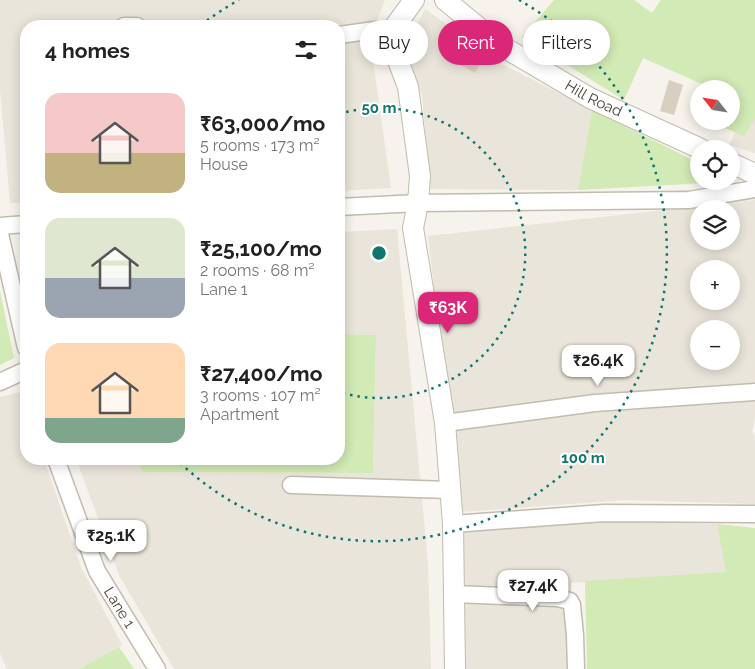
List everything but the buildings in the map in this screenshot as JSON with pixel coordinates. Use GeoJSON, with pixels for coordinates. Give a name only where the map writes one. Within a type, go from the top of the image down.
{"type":"FeatureCollection","features":[{"type":"Feature","properties":{"kind":"street"},"geometry":{"type":"LineString","coordinates":[[400,20],[414,0]]}},
{"type":"Feature","properties":{"kind":"street","name":"Hill Road"},"geometry":{"type":"LineString","coordinates":[[445,0],[500,45],[590,98],[690,144]]}},
{"type":"Feature","properties":{"kind":"street"},"geometry":{"type":"LineString","coordinates":[[345,34],[360,32]]}},
{"type":"Feature","properties":{"kind":"street"},"geometry":{"type":"LineString","coordinates":[[400,65],[408,87],[420,176],[414,228],[444,423],[453,524],[455,669]]}},
{"type":"Feature","properties":{"kind":"street"},"geometry":{"type":"LineString","coordinates":[[740,167],[755,174]]}},
{"type":"Feature","properties":{"kind":"street"},"geometry":{"type":"LineString","coordinates":[[345,208],[418,203],[689,200],[755,189]]}},
{"type":"Feature","properties":{"kind":"street"},"geometry":{"type":"LineString","coordinates":[[0,226],[20,224]]}},
{"type":"Feature","properties":{"kind":"street"},"geometry":{"type":"LineString","coordinates":[[0,234],[20,322]]}},
{"type":"Feature","properties":{"kind":"street"},"geometry":{"type":"LineString","coordinates":[[0,382],[20,373]]}},
{"type":"Feature","properties":{"kind":"street"},"geometry":{"type":"LineString","coordinates":[[444,423],[595,403],[755,392]]}},
{"type":"Feature","properties":{"kind":"street","name":"Lane 1"},"geometry":{"type":"LineString","coordinates":[[58,465],[97,571],[157,669]]}},
{"type":"Feature","properties":{"kind":"street"},"geometry":{"type":"LineString","coordinates":[[291,486],[450,490]]}},
{"type":"Feature","properties":{"kind":"street"},"geometry":{"type":"LineString","coordinates":[[453,524],[604,513],[755,514]]}},
{"type":"Feature","properties":{"kind":"street"},"geometry":{"type":"LineString","coordinates":[[453,594],[557,598],[570,601],[575,635],[576,669]]}},
{"type":"Feature","properties":{"kind":"shaded area"},"geometry":{"type":"Polygon","coordinates":[[[0,0],[385,0],[377,20],[360,20],[360,65],[374,65],[391,188],[345,191],[345,20],[20,20],[20,203],[10,203],[0,89],[0,0]]]}},
{"type":"Feature","properties":{"kind":"shaded area"},"geometry":{"type":"Polygon","coordinates":[[[425,9],[440,20],[438,20],[438,65],[504,65],[592,110],[578,190],[430,189],[422,96],[408,65],[428,65],[428,20],[419,20],[425,9]]]}},
{"type":"Feature","properties":{"kind":"shaded area"},"geometry":{"type":"Polygon","coordinates":[[[755,90],[755,153],[740,148],[740,140],[731,140],[736,130],[740,130],[740,122],[755,90]]]}},
{"type":"Feature","properties":{"kind":"shaded area"},"geometry":{"type":"Polygon","coordinates":[[[755,200],[755,418],[752,431],[755,439],[755,504],[626,500],[460,512],[428,236],[690,207],[690,250],[740,250],[740,202],[755,200]]]}},
{"type":"Feature","properties":{"kind":"shaded area"},"geometry":{"type":"Polygon","coordinates":[[[397,229],[428,564],[431,669],[174,669],[120,577],[78,465],[140,465],[142,472],[373,473],[376,335],[345,334],[345,232],[397,229]]]}},
{"type":"Feature","properties":{"kind":"shaded area"},"geometry":{"type":"Polygon","coordinates":[[[20,392],[20,465],[46,465],[81,567],[122,645],[79,669],[7,669],[0,653],[0,397],[20,392]]]}},
{"type":"Feature","properties":{"kind":"shaded area"},"geometry":{"type":"Polygon","coordinates":[[[614,521],[717,524],[727,572],[571,583],[570,669],[461,669],[463,532],[614,521]]]}},
{"type":"Feature","properties":{"kind":"green space"},"geometry":{"type":"Polygon","coordinates":[[[554,0],[634,0],[652,13],[661,0],[755,0],[755,119],[744,136],[730,130],[740,130],[740,80],[693,80],[643,58],[624,100],[567,65],[610,65],[610,20],[537,20],[554,0]]]}},
{"type":"Feature","properties":{"kind":"green space"},"geometry":{"type":"Polygon","coordinates":[[[592,110],[690,159],[690,184],[578,190],[592,110]]]}},
{"type":"Feature","properties":{"kind":"green space"},"geometry":{"type":"Polygon","coordinates":[[[0,291],[14,358],[0,365],[0,291]]]}},
{"type":"Feature","properties":{"kind":"green space"},"geometry":{"type":"Polygon","coordinates":[[[345,334],[376,335],[373,473],[142,472],[140,465],[345,465],[345,334]]]}},
{"type":"Feature","properties":{"kind":"green space"},"geometry":{"type":"Polygon","coordinates":[[[717,524],[755,528],[755,669],[587,669],[585,581],[726,572],[717,524]]]}},
{"type":"Feature","properties":{"kind":"green space"},"geometry":{"type":"Polygon","coordinates":[[[119,647],[134,669],[79,669],[119,647]]]}}]}
